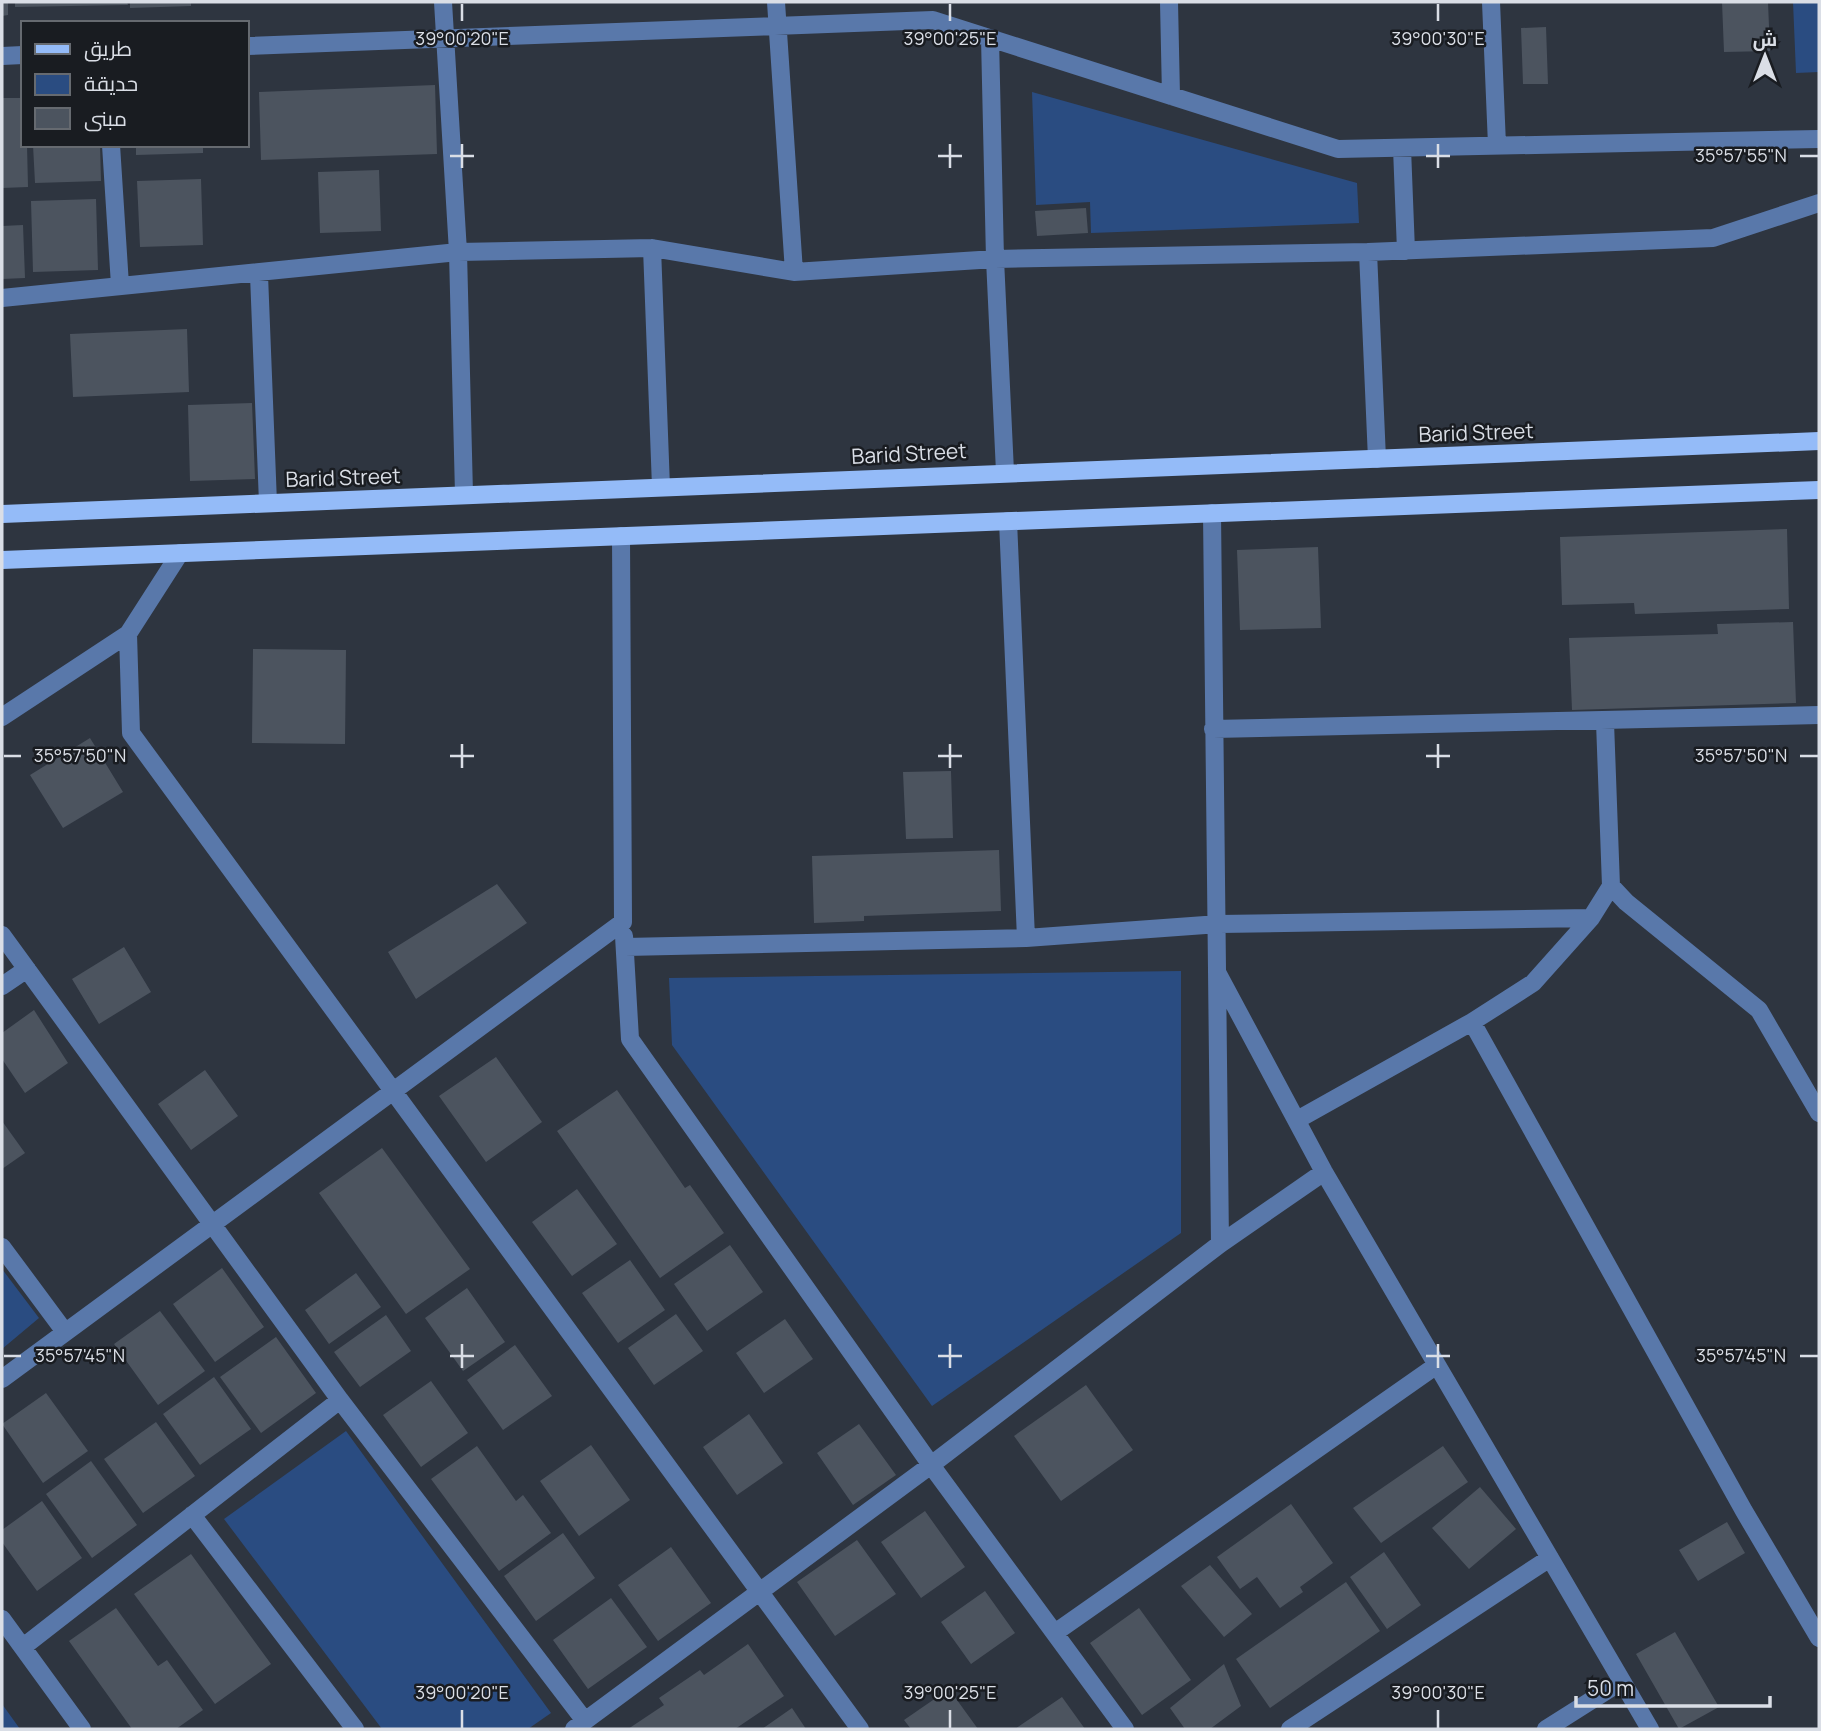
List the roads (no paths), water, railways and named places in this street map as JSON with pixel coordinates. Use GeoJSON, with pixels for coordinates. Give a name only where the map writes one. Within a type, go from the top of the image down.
{"type":"FeatureCollection","features":[{"type":"Feature","properties":{"kind":"main road","name":"Barid Street"},"geometry":{"type":"LineString","coordinates":[[2,514],[1005,471],[1819,441]]}},
{"type":"Feature","properties":{"kind":"main road"},"geometry":{"type":"LineString","coordinates":[[2,560],[1819,490]]}},
{"type":"Feature","properties":{"kind":"street"},"geometry":{"type":"LineString","coordinates":[[443,2],[458,252],[464,494]]}},
{"type":"Feature","properties":{"kind":"street"},"geometry":{"type":"LineString","coordinates":[[776,2],[794,271]]}},
{"type":"Feature","properties":{"kind":"street"},"geometry":{"type":"LineString","coordinates":[[1169,2],[1171,96]]}},
{"type":"Feature","properties":{"kind":"street"},"geometry":{"type":"LineString","coordinates":[[1491,2],[1497,145]]}},
{"type":"Feature","properties":{"kind":"street"},"geometry":{"type":"LineString","coordinates":[[248,46],[933,20],[1338,149],[1819,139]]}},
{"type":"Feature","properties":{"kind":"street"},"geometry":{"type":"LineString","coordinates":[[990,38],[995,258],[1005,471]]}},
{"type":"Feature","properties":{"kind":"street"},"geometry":{"type":"LineString","coordinates":[[2,55],[21,55]]}},
{"type":"Feature","properties":{"kind":"street"},"geometry":{"type":"LineString","coordinates":[[111,147],[120,285]]}},
{"type":"Feature","properties":{"kind":"street"},"geometry":{"type":"LineString","coordinates":[[1402,148],[1406,251]]}},
{"type":"Feature","properties":{"kind":"street"},"geometry":{"type":"LineString","coordinates":[[2,299],[120,285],[259,275],[458,252],[652,248],[794,271],[995,258],[1368,253],[1713,238],[1819,203]]}},
{"type":"Feature","properties":{"kind":"street"},"geometry":{"type":"LineString","coordinates":[[652,248],[661,487]]}},
{"type":"Feature","properties":{"kind":"street"},"geometry":{"type":"LineString","coordinates":[[1368,253],[1377,458]]}},
{"type":"Feature","properties":{"kind":"street"},"geometry":{"type":"LineString","coordinates":[[259,275],[268,503]]}},
{"type":"Feature","properties":{"kind":"street"},"geometry":{"type":"LineString","coordinates":[[1212,513],[1213,729],[1219,924],[1220,1244]]}},
{"type":"Feature","properties":{"kind":"street"},"geometry":{"type":"LineString","coordinates":[[1008,521],[1026,938]]}},
{"type":"Feature","properties":{"kind":"street"},"geometry":{"type":"LineString","coordinates":[[621,536],[623,922],[630,1039],[931,1465],[1125,1729]]}},
{"type":"Feature","properties":{"kind":"street"},"geometry":{"type":"LineString","coordinates":[[2,717],[128,634],[180,553]]}},
{"type":"Feature","properties":{"kind":"street"},"geometry":{"type":"LineString","coordinates":[[128,634],[131,733],[860,1729]]}},
{"type":"Feature","properties":{"kind":"street"},"geometry":{"type":"LineString","coordinates":[[1213,729],[1819,715]]}},
{"type":"Feature","properties":{"kind":"street"},"geometry":{"type":"LineString","coordinates":[[1297,1120],[1472,1022],[1532,983],[1591,918],[1611,886],[1605,722]]}},
{"type":"Feature","properties":{"kind":"street"},"geometry":{"type":"LineString","coordinates":[[1611,886],[1626,902],[1759,1010],[1819,1113]]}},
{"type":"Feature","properties":{"kind":"street"},"geometry":{"type":"LineString","coordinates":[[625,947],[1026,938],[1219,924],[1591,918]]}},
{"type":"Feature","properties":{"kind":"street"},"geometry":{"type":"LineString","coordinates":[[2,1379],[623,922]]}},
{"type":"Feature","properties":{"kind":"street"},"geometry":{"type":"LineString","coordinates":[[2,935],[580,1725],[931,1465],[1220,1244],[1324,1172]]}},
{"type":"Feature","properties":{"kind":"street"},"geometry":{"type":"LineString","coordinates":[[2,986],[27,969]]}},
{"type":"Feature","properties":{"kind":"street"},"geometry":{"type":"LineString","coordinates":[[1218,974],[1324,1172],[1650,1729]]}},
{"type":"Feature","properties":{"kind":"street"},"geometry":{"type":"LineString","coordinates":[[1472,1022],[1744,1511],[1819,1638]]}},
{"type":"Feature","properties":{"kind":"street"},"geometry":{"type":"LineString","coordinates":[[2,1247],[65,1332]]}},
{"type":"Feature","properties":{"kind":"street"},"geometry":{"type":"LineString","coordinates":[[1056,1632],[1437,1365]]}},
{"type":"Feature","properties":{"kind":"street"},"geometry":{"type":"LineString","coordinates":[[23,1647],[340,1400]]}},
{"type":"Feature","properties":{"kind":"street"},"geometry":{"type":"LineString","coordinates":[[192,1515],[355,1729]]}},
{"type":"Feature","properties":{"kind":"street"},"geometry":{"type":"LineString","coordinates":[[1290,1729],[1550,1558]]}},
{"type":"Feature","properties":{"kind":"street"},"geometry":{"type":"LineString","coordinates":[[2,1619],[82,1729]]}},
{"type":"Feature","properties":{"kind":"street"},"geometry":{"type":"LineString","coordinates":[[1546,1729],[1622,1681]]}}]}
